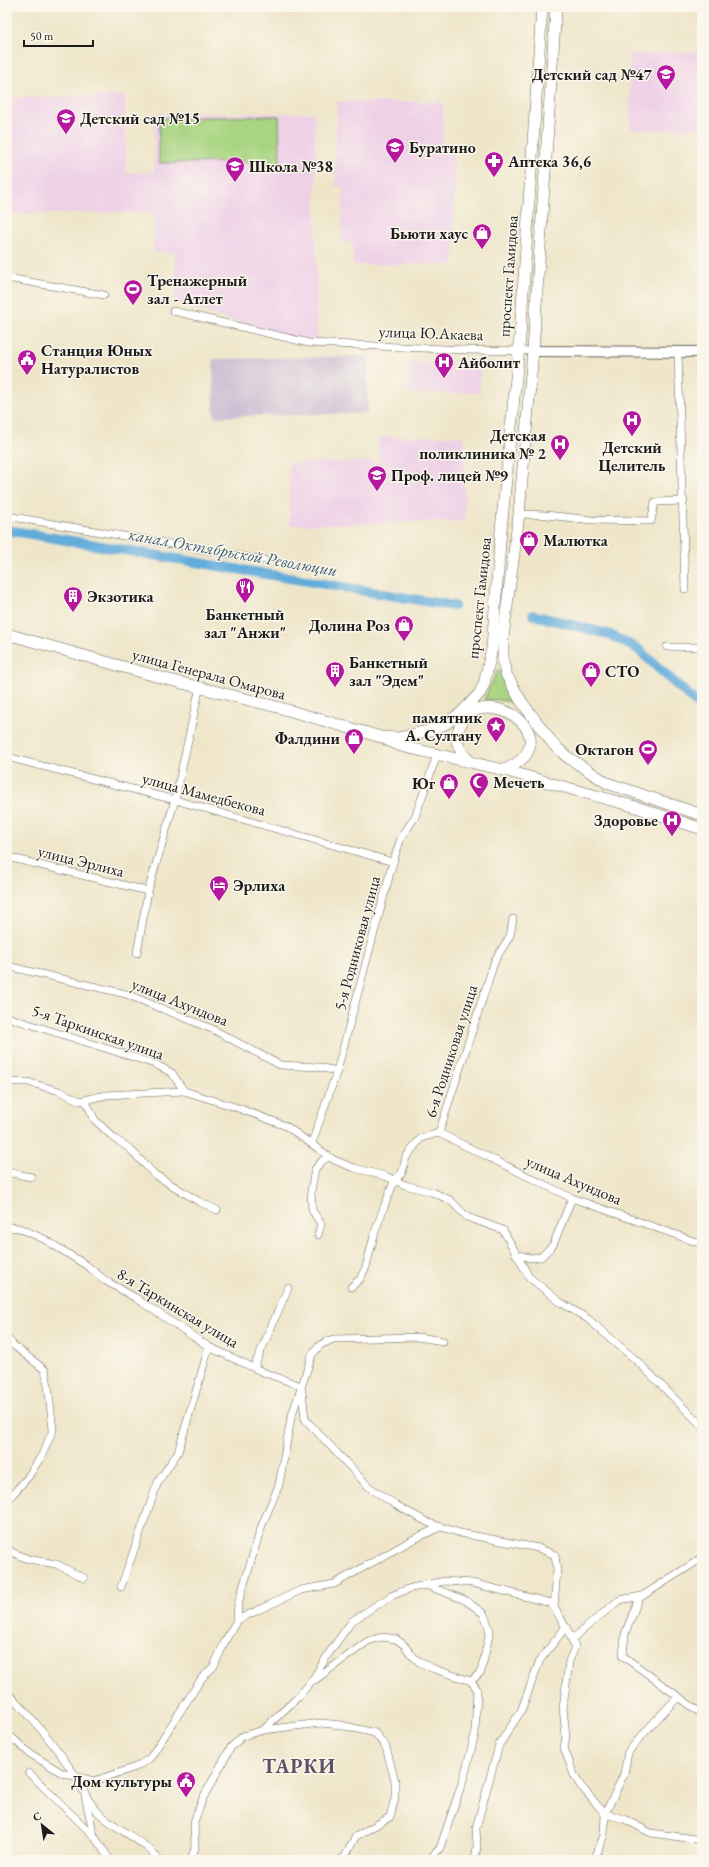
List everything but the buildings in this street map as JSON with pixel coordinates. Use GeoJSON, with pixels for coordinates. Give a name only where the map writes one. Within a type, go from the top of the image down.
{"type":"FeatureCollection","features":[{"type":"Feature","properties":{"kind":"main road","name":"проспект Гамидова"},"geometry":{"type":"LineString","coordinates":[[473,763],[463,755],[459,749],[458,728],[466,712],[480,693],[484,684],[494,635],[501,530],[519,351],[542,7]]}},
{"type":"Feature","properties":{"kind":"main road","name":"проспект Гамидова"},"geometry":{"type":"LineString","coordinates":[[526,718],[506,674],[502,654],[519,514],[533,351],[556,7]]}},
{"type":"Feature","properties":{"kind":"main road","name":"улица Ю.Акаева"},"geometry":{"type":"LineString","coordinates":[[533,351],[702,352]]}},
{"type":"Feature","properties":{"kind":"main road","name":"улица Генерала Омарова"},"geometry":{"type":"LineString","coordinates":[[7,635],[166,680],[200,687],[400,742],[437,755],[473,763]]}},
{"type":"Feature","properties":{"kind":"main road"},"geometry":{"type":"LineString","coordinates":[[400,742],[445,724],[466,712],[481,709],[497,710],[526,718],[541,729],[554,745],[566,756],[607,784],[702,815]]}},
{"type":"Feature","properties":{"kind":"main road"},"geometry":{"type":"LineString","coordinates":[[504,770],[522,760],[530,746],[526,718]]}},
{"type":"Feature","properties":{"kind":"main road"},"geometry":{"type":"LineString","coordinates":[[473,763],[636,806],[702,829]]}},
{"type":"Feature","properties":{"kind":"street"},"geometry":{"type":"LineString","coordinates":[[7,278],[104,295]]}},
{"type":"Feature","properties":{"kind":"street","name":"улица Ю.Акаева"},"geometry":{"type":"LineString","coordinates":[[173,311],[309,343],[533,351]]}},
{"type":"Feature","properties":{"kind":"street"},"geometry":{"type":"LineString","coordinates":[[678,352],[678,406],[684,501],[685,589]]}},
{"type":"Feature","properties":{"kind":"street"},"geometry":{"type":"LineString","coordinates":[[519,514],[546,515],[592,520],[651,520],[655,502],[684,501]]}},
{"type":"Feature","properties":{"kind":"street"},"geometry":{"type":"LineString","coordinates":[[7,516],[264,560]]}},
{"type":"Feature","properties":{"kind":"street"},"geometry":{"type":"LineString","coordinates":[[667,647],[702,647]]}},
{"type":"Feature","properties":{"kind":"street"},"geometry":{"type":"LineString","coordinates":[[137,953],[148,891],[175,800],[200,687]]}},
{"type":"Feature","properties":{"kind":"street","name":"5-я Родниковая улица"},"geometry":{"type":"LineString","coordinates":[[312,1143],[337,1071],[393,862],[401,838],[415,817],[437,755]]}},
{"type":"Feature","properties":{"kind":"street","name":"улица Мамедбекова"},"geometry":{"type":"LineString","coordinates":[[7,757],[175,800],[393,862]]}},
{"type":"Feature","properties":{"kind":"street","name":"улица Эрлиха"},"geometry":{"type":"LineString","coordinates":[[7,857],[148,891]]}},
{"type":"Feature","properties":{"kind":"street","name":"6-я Родниковая улица"},"geometry":{"type":"LineString","coordinates":[[351,1287],[360,1279],[366,1267],[375,1232],[395,1179],[402,1173],[406,1157],[421,1138],[439,1134],[495,960],[510,936],[513,919]]}},
{"type":"Feature","properties":{"kind":"street","name":"улица Ахундова"},"geometry":{"type":"LineString","coordinates":[[7,966],[126,994],[212,1029],[280,1065],[318,1067],[337,1071]]}},
{"type":"Feature","properties":{"kind":"street","name":"5-я Таркинская улица"},"geometry":{"type":"LineString","coordinates":[[7,1017],[156,1064],[172,1073],[184,1091]]}},
{"type":"Feature","properties":{"kind":"street"},"geometry":{"type":"LineString","coordinates":[[7,1082],[28,1082],[59,1091],[80,1101],[106,1095],[184,1091],[238,1108],[286,1126],[329,1156],[354,1168],[395,1179],[405,1185],[432,1192],[450,1200],[467,1217],[503,1230],[529,1277],[560,1302],[588,1319],[637,1361],[702,1426]]}},
{"type":"Feature","properties":{"kind":"street"},"geometry":{"type":"LineString","coordinates":[[85,1100],[95,1120],[115,1139],[129,1148],[154,1174],[198,1201],[217,1210]]}},
{"type":"Feature","properties":{"kind":"street","name":"улица Ахундова"},"geometry":{"type":"LineString","coordinates":[[439,1134],[572,1198],[702,1244]]}},
{"type":"Feature","properties":{"kind":"street"},"geometry":{"type":"LineString","coordinates":[[318,1235],[321,1224],[312,1210],[311,1191],[315,1169],[329,1156]]}},
{"type":"Feature","properties":{"kind":"street"},"geometry":{"type":"LineString","coordinates":[[7,1172],[31,1177]]}},
{"type":"Feature","properties":{"kind":"street"},"geometry":{"type":"LineString","coordinates":[[516,1254],[530,1258],[541,1257],[552,1245],[572,1198]]}},
{"type":"Feature","properties":{"kind":"street","name":"8-я Таркинская улица"},"geometry":{"type":"LineString","coordinates":[[7,1227],[19,1228],[44,1239],[86,1265],[106,1281],[134,1297],[209,1347],[301,1386]]}},
{"type":"Feature","properties":{"kind":"street"},"geometry":{"type":"LineString","coordinates":[[254,1367],[288,1288]]}},
{"type":"Feature","properties":{"kind":"street"},"geometry":{"type":"LineString","coordinates":[[7,1733],[29,1753],[62,1773],[75,1775],[94,1781],[136,1767],[150,1758],[202,1678],[214,1666],[225,1641],[237,1620],[238,1604],[262,1525],[279,1485],[291,1418],[312,1355],[320,1345],[334,1339],[418,1337],[442,1341]]}},
{"type":"Feature","properties":{"kind":"street"},"geometry":{"type":"LineString","coordinates":[[7,1338],[13,1345],[45,1370],[53,1430],[42,1455],[28,1477],[7,1500]]}},
{"type":"Feature","properties":{"kind":"street"},"geometry":{"type":"LineString","coordinates":[[120,1587],[146,1511],[158,1482],[178,1452],[209,1347]]}},
{"type":"Feature","properties":{"kind":"street"},"geometry":{"type":"LineString","coordinates":[[301,1386],[305,1419],[369,1487],[429,1523],[460,1533],[538,1548],[555,1555],[557,1570],[554,1606]]}},
{"type":"Feature","properties":{"kind":"street"},"geometry":{"type":"LineString","coordinates":[[237,1620],[301,1590],[334,1584],[412,1540],[440,1527]]}},
{"type":"Feature","properties":{"kind":"street"},"geometry":{"type":"LineString","coordinates":[[7,1550],[28,1559],[56,1564],[84,1578]]}},
{"type":"Feature","properties":{"kind":"street"},"geometry":{"type":"LineString","coordinates":[[702,1558],[639,1598],[625,1634],[623,1656],[702,1714]]}},
{"type":"Feature","properties":{"kind":"street"},"geometry":{"type":"LineString","coordinates":[[311,1682],[331,1650],[352,1621],[391,1596],[412,1588],[428,1586],[445,1581],[472,1583],[551,1603],[566,1627],[574,1647],[569,1661],[563,1708],[566,1736],[564,1748],[580,1785],[605,1814],[624,1819],[651,1833],[702,1840]]}},
{"type":"Feature","properties":{"kind":"street"},"geometry":{"type":"LineString","coordinates":[[428,1586],[465,1600],[484,1614],[490,1631],[481,1672],[471,1681]]}},
{"type":"Feature","properties":{"kind":"street"},"geometry":{"type":"LineString","coordinates":[[572,1639],[619,1600],[643,1596]]}},
{"type":"Feature","properties":{"kind":"street"},"geometry":{"type":"LineString","coordinates":[[475,1860],[477,1847],[476,1828],[499,1745],[521,1711],[540,1660],[566,1627]]}},
{"type":"Feature","properties":{"kind":"street"},"geometry":{"type":"LineString","coordinates":[[263,1730],[311,1682],[337,1665],[368,1641],[382,1637],[396,1639],[404,1644],[410,1653],[420,1662],[434,1669],[471,1681],[477,1689],[475,1735],[449,1826],[440,1848],[429,1860]]}},
{"type":"Feature","properties":{"kind":"street"},"geometry":{"type":"LineString","coordinates":[[7,1692],[24,1709],[75,1775],[97,1811],[123,1832],[154,1853],[159,1860]]}},
{"type":"Feature","properties":{"kind":"street"},"geometry":{"type":"LineString","coordinates":[[592,1860],[596,1856],[604,1834],[605,1814],[624,1774],[628,1752],[674,1701],[680,1698]]}},
{"type":"Feature","properties":{"kind":"street"},"geometry":{"type":"LineString","coordinates":[[191,1860],[195,1848],[194,1822],[203,1798],[231,1747],[243,1736],[263,1730],[321,1723],[341,1725],[375,1733],[386,1747],[396,1781],[395,1798],[390,1817],[354,1836],[345,1857],[340,1860]]}},
{"type":"Feature","properties":{"kind":"street"},"geometry":{"type":"LineString","coordinates":[[29,1773],[94,1836],[110,1860]]}},
{"type":"Feature","properties":{"kind":"street"},"geometry":{"type":"LineString","coordinates":[[83,1789],[94,1836]]}},
{"type":"Feature","properties":{"kind":"shaded area","name":"Детский сад №47"},"geometry":{"type":"Polygon","coordinates":[[[702,52],[702,128],[631,130],[629,54],[702,52]]]}},
{"type":"Feature","properties":{"kind":"shaded area","name":"Школа №38"},"geometry":{"type":"Polygon","coordinates":[[[125,96],[126,173],[154,172],[154,114],[317,113],[315,114],[317,340],[278,335],[175,303],[175,252],[154,252],[154,212],[7,214],[7,98],[125,96]]]}},
{"type":"Feature","properties":{"kind":"shaded area","name":"Буратино"},"geometry":{"type":"Polygon","coordinates":[[[337,102],[443,102],[443,142],[454,142],[454,264],[353,265],[353,243],[342,242],[343,187],[335,186],[337,102]]]}},
{"type":"Feature","properties":{"kind":"shaded area"},"geometry":{"type":"Polygon","coordinates":[[[368,356],[368,413],[214,417],[213,359],[368,356]]]}},
{"type":"Feature","properties":{"kind":"shaded area","name":"Айболит"},"geometry":{"type":"Polygon","coordinates":[[[480,363],[480,393],[408,394],[408,364],[480,363]]]}},
{"type":"Feature","properties":{"kind":"shaded area","name":"Проф. лицей №9"},"geometry":{"type":"Polygon","coordinates":[[[464,436],[465,521],[290,525],[289,463],[379,461],[379,437],[464,436]]]}},
{"type":"Feature","properties":{"kind":"green space"},"geometry":{"type":"Polygon","coordinates":[[[279,116],[280,162],[159,163],[159,118],[279,116]]]}},
{"type":"Feature","properties":{"kind":"green space"},"geometry":{"type":"Polygon","coordinates":[[[498,669],[519,706],[502,700],[484,700],[498,669]]]}},
{"type":"Feature","properties":{"kind":"waterway","name":"канал Октябрьской Революции"},"geometry":{"type":"LineString","coordinates":[[7,530],[454,606]]}},
{"type":"Feature","properties":{"kind":"waterway","name":"канал Октябрьской Революции"},"geometry":{"type":"LineString","coordinates":[[533,615],[608,634],[638,649],[702,708]]}},
{"type":"Feature","properties":{"kind":"place","name":"Детский сад №47"},"geometry":{"type":"Point","coordinates":[666,91]}},
{"type":"Feature","properties":{"kind":"place","name":"Детский сад №15"},"geometry":{"type":"Point","coordinates":[66,135]}},
{"type":"Feature","properties":{"kind":"place","name":"Буратино"},"geometry":{"type":"Point","coordinates":[395,164]}},
{"type":"Feature","properties":{"kind":"place","name":"Аптека 36,6"},"geometry":{"type":"Point","coordinates":[494,178]}},
{"type":"Feature","properties":{"kind":"place","name":"Школа №38"},"geometry":{"type":"Point","coordinates":[235,183]}},
{"type":"Feature","properties":{"kind":"place","name":"Бьюти хаус"},"geometry":{"type":"Point","coordinates":[482,250]}},
{"type":"Feature","properties":{"kind":"place","name":"Тренажерный зал - Атлет"},"geometry":{"type":"Point","coordinates":[133,306]}},
{"type":"Feature","properties":{"kind":"place","name":"Станция Юных Натуралистов"},"geometry":{"type":"Point","coordinates":[27,376]}},
{"type":"Feature","properties":{"kind":"place","name":"Айболит"},"geometry":{"type":"Point","coordinates":[444,379]}},
{"type":"Feature","properties":{"kind":"place","name":"Детский Целитель"},"geometry":{"type":"Point","coordinates":[632,437]}},
{"type":"Feature","properties":{"kind":"place","name":"Детская поликлиника № 2"},"geometry":{"type":"Point","coordinates":[560,461]}},
{"type":"Feature","properties":{"kind":"place","name":"Проф. лицей №9"},"geometry":{"type":"Point","coordinates":[377,492]}},
{"type":"Feature","properties":{"kind":"place","name":"Малютка"},"geometry":{"type":"Point","coordinates":[529,557]}},
{"type":"Feature","properties":{"kind":"place","name":"Банкетный зал \"Анжи\""},"geometry":{"type":"Point","coordinates":[245,604]}},
{"type":"Feature","properties":{"kind":"place","name":"Экзотика"},"geometry":{"type":"Point","coordinates":[73,613]}},
{"type":"Feature","properties":{"kind":"place","name":"Долина Роз"},"geometry":{"type":"Point","coordinates":[404,642]}},
{"type":"Feature","properties":{"kind":"place","name":"Банкетный зал \"Эдем\""},"geometry":{"type":"Point","coordinates":[335,688]}},
{"type":"Feature","properties":{"kind":"place","name":"СТО"},"geometry":{"type":"Point","coordinates":[591,688]}},
{"type":"Feature","properties":{"kind":"place","name":"памятник А. Султану"},"geometry":{"type":"Point","coordinates":[496,743]}},
{"type":"Feature","properties":{"kind":"place","name":"Фалдини"},"geometry":{"type":"Point","coordinates":[354,755]}},
{"type":"Feature","properties":{"kind":"place","name":"Октагон"},"geometry":{"type":"Point","coordinates":[648,766]}},
{"type":"Feature","properties":{"kind":"place","name":"Мечеть"},"geometry":{"type":"Point","coordinates":[479,799]}},
{"type":"Feature","properties":{"kind":"place","name":"Юг"},"geometry":{"type":"Point","coordinates":[449,800]}},
{"type":"Feature","properties":{"kind":"place","name":"Здоровье"},"geometry":{"type":"Point","coordinates":[672,837]}},
{"type":"Feature","properties":{"kind":"place","name":"Эрлиха"},"geometry":{"type":"Point","coordinates":[219,902]}},
{"type":"Feature","properties":{"kind":"place","name":"Дом культуры"},"geometry":{"type":"Point","coordinates":[186,1798]}},
{"type":"Feature","properties":{"kind":"district","name":"ТАРКИ"},"geometry":{"type":"Point","coordinates":[299,1766]}}]}
